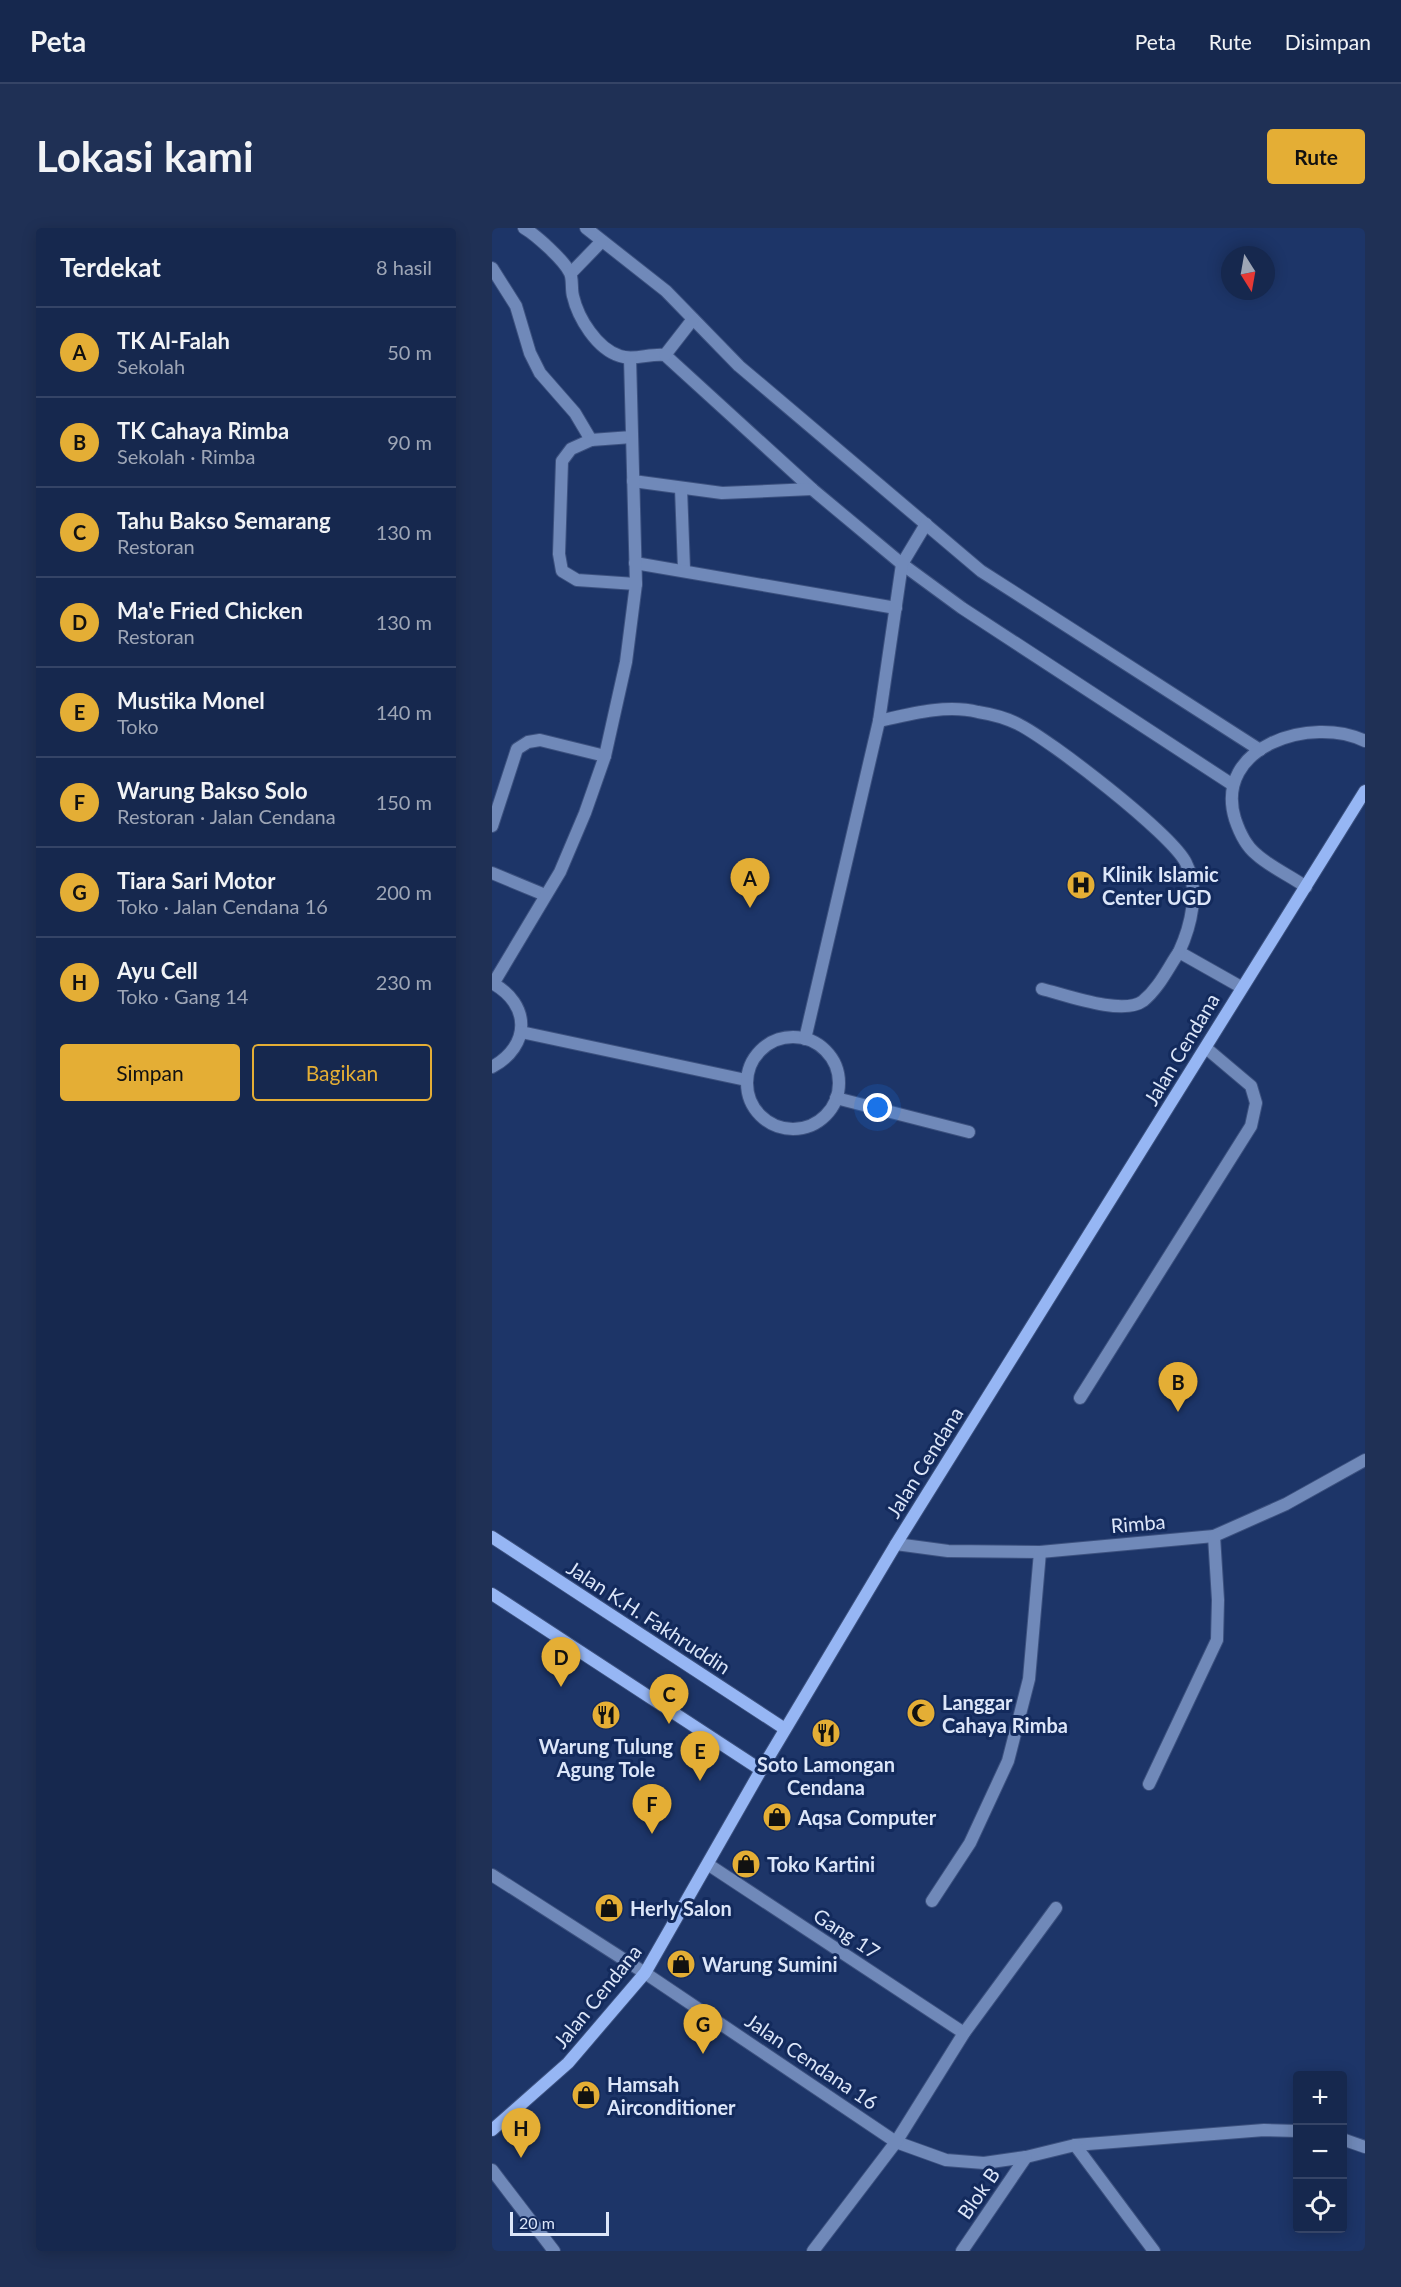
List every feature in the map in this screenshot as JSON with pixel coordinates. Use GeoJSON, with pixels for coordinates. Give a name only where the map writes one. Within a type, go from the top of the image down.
{"type":"FeatureCollection","features":[{"type":"Feature","properties":{"kind":"street"},"geometry":{"type":"LineString","coordinates":[[524,228],[535,234],[571,273],[573,296],[581,319],[596,340],[617,356],[630,358],[652,354],[665,355],[812,489],[902,564],[962,608],[1233,785]]}},
{"type":"Feature","properties":{"kind":"street"},"geometry":{"type":"LineString","coordinates":[[586,228],[666,291],[739,366],[981,571],[1260,750]]}},
{"type":"Feature","properties":{"kind":"street"},"geometry":{"type":"LineString","coordinates":[[571,273],[602,241]]}},
{"type":"Feature","properties":{"kind":"street"},"geometry":{"type":"LineString","coordinates":[[492,268],[516,306],[530,353],[540,373],[575,414],[591,440]]}},
{"type":"Feature","properties":{"kind":"street"},"geometry":{"type":"LineString","coordinates":[[665,355],[693,320]]}},
{"type":"Feature","properties":{"kind":"street"},"geometry":{"type":"LineString","coordinates":[[492,1067],[506,1060],[516,1047],[521,1032],[520,1012],[510,995],[493,983],[560,872],[605,756],[626,662],[636,584],[630,358]]}},
{"type":"Feature","properties":{"kind":"street"},"geometry":{"type":"LineString","coordinates":[[632,437],[591,440],[571,449],[562,462],[559,554],[562,571],[577,580],[636,584]]}},
{"type":"Feature","properties":{"kind":"street"},"geometry":{"type":"LineString","coordinates":[[633,482],[722,493],[812,489]]}},
{"type":"Feature","properties":{"kind":"street"},"geometry":{"type":"LineString","coordinates":[[681,488],[684,569]]}},
{"type":"Feature","properties":{"kind":"street"},"geometry":{"type":"LineString","coordinates":[[805,1039],[879,721],[902,564],[926,524]]}},
{"type":"Feature","properties":{"kind":"street"},"geometry":{"type":"LineString","coordinates":[[635,563],[684,569],[896,608]]}},
{"type":"Feature","properties":{"kind":"street"},"geometry":{"type":"LineString","coordinates":[[879,721],[929,710],[976,711],[1017,723],[1044,740],[1159,831],[1186,863],[1193,894],[1189,930],[1179,952],[1156,988],[1141,1002],[1122,1008],[1042,989]]}},
{"type":"Feature","properties":{"kind":"street"},"geometry":{"type":"LineString","coordinates":[[1306,887],[1255,854],[1238,830],[1232,810],[1233,785],[1247,762],[1280,737],[1308,732],[1353,735],[1365,741]]}},
{"type":"Feature","properties":{"kind":"street"},"geometry":{"type":"LineString","coordinates":[[492,826],[517,749],[528,742],[540,740],[605,756]]}},
{"type":"Feature","properties":{"kind":"street","name":"Jalan Cendana"},"geometry":{"type":"LineString","coordinates":[[492,2130],[568,2063],[645,1973],[761,1770],[896,1544],[1365,791]]}},
{"type":"Feature","properties":{"kind":"street"},"geometry":{"type":"LineString","coordinates":[[492,873],[545,895]]}},
{"type":"Feature","properties":{"kind":"street"},"geometry":{"type":"LineString","coordinates":[[1179,952],[1241,987]]}},
{"type":"Feature","properties":{"kind":"street"},"geometry":{"type":"LineString","coordinates":[[521,1032],[746,1080]]}},
{"type":"Feature","properties":{"kind":"street"},"geometry":{"type":"LineString","coordinates":[[785,1038],[805,1039],[822,1047],[834,1062],[839,1080],[837,1098],[827,1114],[811,1125],[793,1129],[774,1125],[759,1114],[749,1099],[746,1080],[753,1060],[766,1045],[785,1038]]}},
{"type":"Feature","properties":{"kind":"street"},"geometry":{"type":"LineString","coordinates":[[1080,1398],[1251,1126],[1256,1102],[1251,1086],[1206,1048]]}},
{"type":"Feature","properties":{"kind":"street"},"geometry":{"type":"LineString","coordinates":[[837,1098],[969,1132]]}},
{"type":"Feature","properties":{"kind":"street","name":"Rimba"},"geometry":{"type":"LineString","coordinates":[[896,1544],[948,1551],[1040,1552],[1214,1536],[1286,1504],[1365,1460]]}},
{"type":"Feature","properties":{"kind":"street"},"geometry":{"type":"LineString","coordinates":[[1149,1784],[1216,1640],[1218,1600],[1214,1536]]}},
{"type":"Feature","properties":{"kind":"street","name":"Jalan K.H. Fakhruddin"},"geometry":{"type":"LineString","coordinates":[[492,1537],[785,1729]]}},
{"type":"Feature","properties":{"kind":"street"},"geometry":{"type":"LineString","coordinates":[[932,1901],[970,1843],[1008,1761],[1029,1679],[1040,1552]]}},
{"type":"Feature","properties":{"kind":"street"},"geometry":{"type":"LineString","coordinates":[[492,1594],[761,1770]]}},
{"type":"Feature","properties":{"kind":"street","name":"Gang 17"},"geometry":{"type":"LineString","coordinates":[[708,1865],[964,2033]]}},
{"type":"Feature","properties":{"kind":"street","name":"Jalan Cendana 16"},"geometry":{"type":"LineString","coordinates":[[492,1875],[645,1973],[896,2142],[946,2160],[984,2163],[1026,2157],[1074,2145],[1264,2130],[1293,2131]]}},
{"type":"Feature","properties":{"kind":"street"},"geometry":{"type":"LineString","coordinates":[[813,2251],[896,2142],[964,2033],[1056,1908]]}},
{"type":"Feature","properties":{"kind":"street"},"geometry":{"type":"LineString","coordinates":[[1347,2141],[1365,2147]]}},
{"type":"Feature","properties":{"kind":"street"},"geometry":{"type":"LineString","coordinates":[[1074,2145],[1154,2251]]}},
{"type":"Feature","properties":{"kind":"street","name":"Blok B"},"geometry":{"type":"LineString","coordinates":[[962,2251],[1026,2157]]}},
{"type":"Feature","properties":{"kind":"street"},"geometry":{"type":"LineString","coordinates":[[492,2170],[554,2251]]}},
{"type":"Feature","properties":{"kind":"place","name":"Klinik Islamic Center UGD"},"geometry":{"type":"Point","coordinates":[1081,885]}},
{"type":"Feature","properties":{"kind":"place","name":"TK Al-Falah"},"geometry":{"type":"Point","coordinates":[750,908]}},
{"type":"Feature","properties":{"kind":"place","name":"TK Cahaya Rimba"},"geometry":{"type":"Point","coordinates":[1178,1412]}},
{"type":"Feature","properties":{"kind":"place","name":"Ma'e Fried Chicken"},"geometry":{"type":"Point","coordinates":[561,1687]}},
{"type":"Feature","properties":{"kind":"place","name":"Langgar Cahaya Rimba"},"geometry":{"type":"Point","coordinates":[921,1713]}},
{"type":"Feature","properties":{"kind":"place","name":"Warung Tulung Agung Tole"},"geometry":{"type":"Point","coordinates":[606,1715]}},
{"type":"Feature","properties":{"kind":"place","name":"Tahu Bakso Semarang"},"geometry":{"type":"Point","coordinates":[669,1724]}},
{"type":"Feature","properties":{"kind":"place","name":"Soto Lamongan Cendana"},"geometry":{"type":"Point","coordinates":[826,1733]}},
{"type":"Feature","properties":{"kind":"place","name":"Mustika Monel"},"geometry":{"type":"Point","coordinates":[700,1781]}},
{"type":"Feature","properties":{"kind":"place","name":"Aqsa Computer"},"geometry":{"type":"Point","coordinates":[777,1817]}},
{"type":"Feature","properties":{"kind":"place","name":"Warung Bakso Solo"},"geometry":{"type":"Point","coordinates":[652,1834]}},
{"type":"Feature","properties":{"kind":"place","name":"Toko Kartini"},"geometry":{"type":"Point","coordinates":[746,1864]}},
{"type":"Feature","properties":{"kind":"place","name":"Herly Salon"},"geometry":{"type":"Point","coordinates":[609,1908]}},
{"type":"Feature","properties":{"kind":"place","name":"Warung Sumini"},"geometry":{"type":"Point","coordinates":[681,1964]}},
{"type":"Feature","properties":{"kind":"place","name":"Tiara Sari Motor"},"geometry":{"type":"Point","coordinates":[703,2054]}},
{"type":"Feature","properties":{"kind":"place","name":"Hamsah Airconditioner"},"geometry":{"type":"Point","coordinates":[586,2095]}},
{"type":"Feature","properties":{"kind":"place","name":"Ayu Cell"},"geometry":{"type":"Point","coordinates":[521,2158]}}]}
